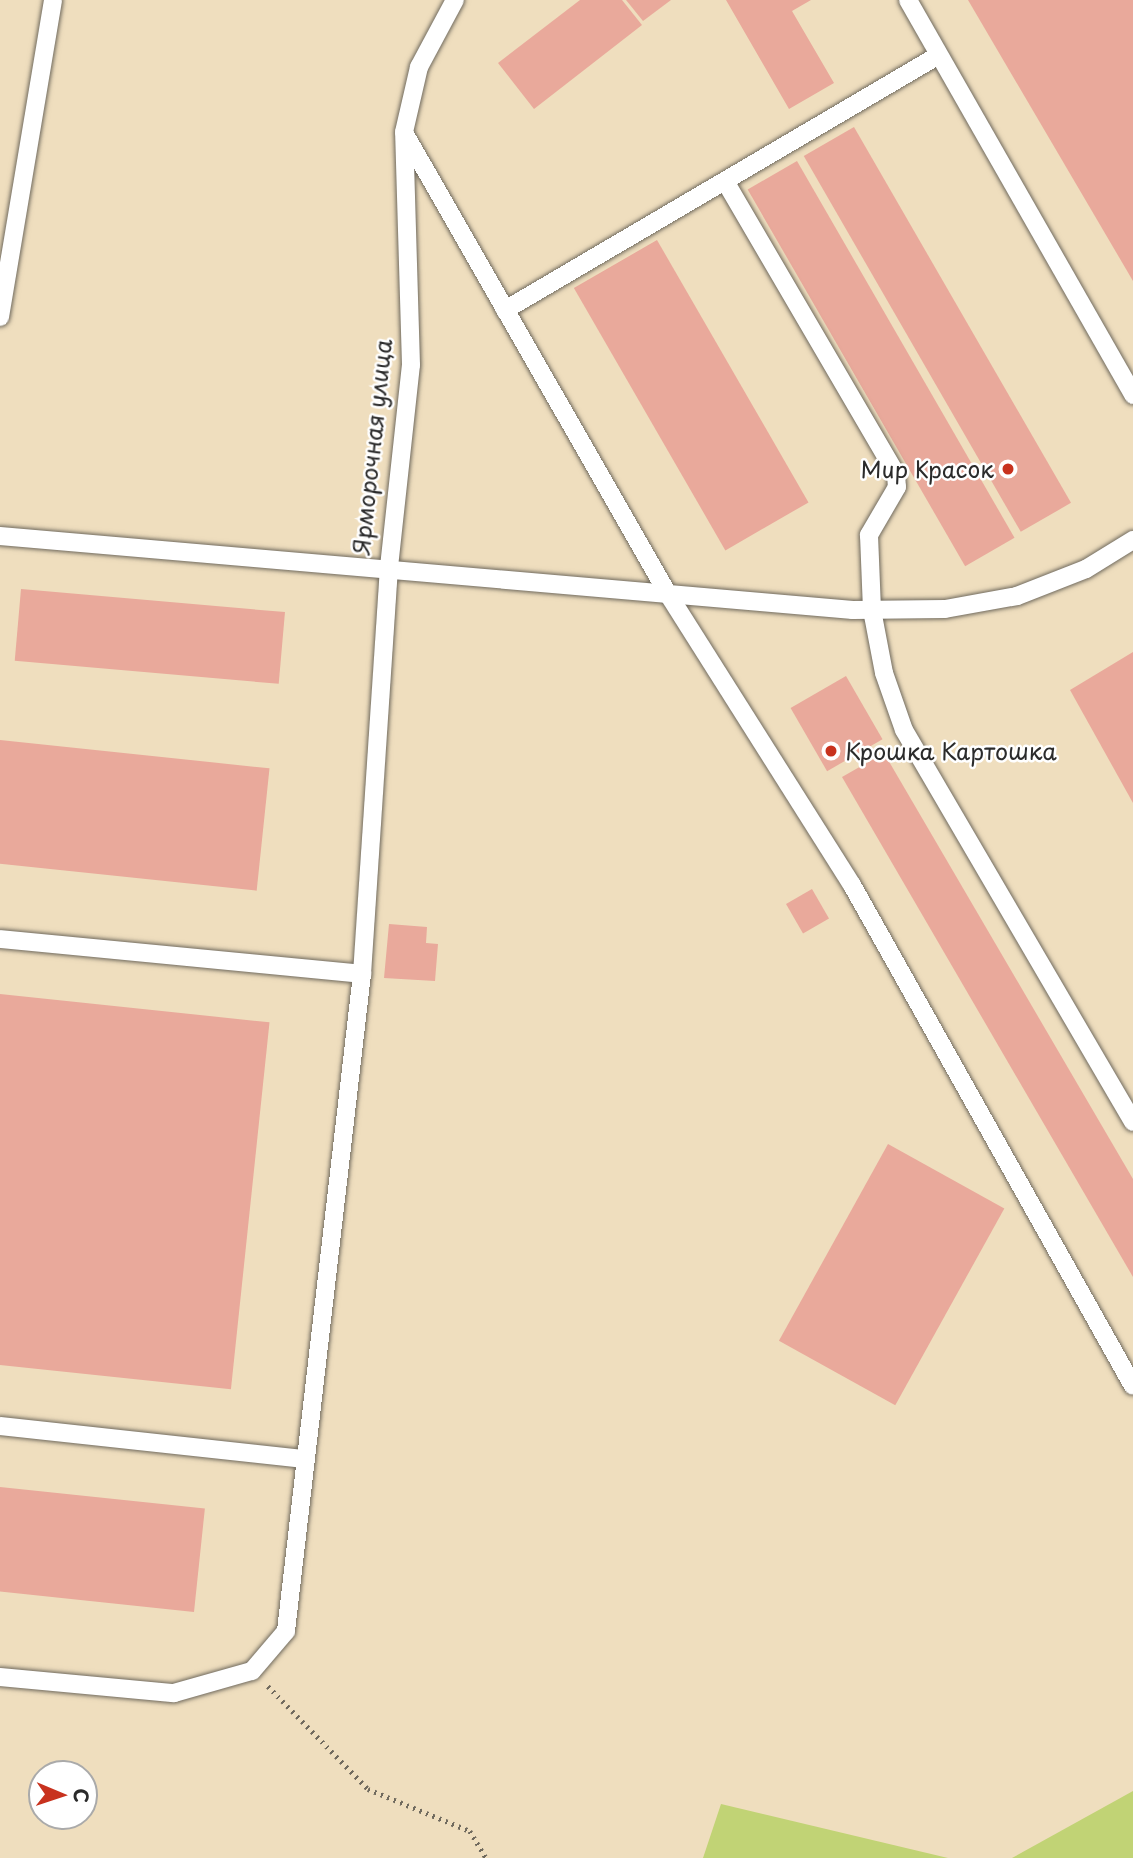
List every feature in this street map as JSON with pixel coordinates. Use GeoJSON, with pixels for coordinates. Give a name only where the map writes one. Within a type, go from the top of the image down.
{"type":"FeatureCollection","features":[{"type":"Feature","properties":{"kind":"lane"},"geometry":{"type":"LineString","coordinates":[[0,317],[53,0]]}},
{"type":"Feature","properties":{"kind":"lane","name":"Ярморочная улица"},"geometry":{"type":"LineString","coordinates":[[0,536],[389,567],[411,365],[404,132],[419,67],[455,0]]}},
{"type":"Feature","properties":{"kind":"lane"},"geometry":{"type":"LineString","coordinates":[[908,0],[1133,395]]}},
{"type":"Feature","properties":{"kind":"lane"},"geometry":{"type":"LineString","coordinates":[[505,310],[939,55]]}},
{"type":"Feature","properties":{"kind":"lane"},"geometry":{"type":"LineString","coordinates":[[404,132],[668,594],[852,885],[1133,1387]]}},
{"type":"Feature","properties":{"kind":"lane"},"geometry":{"type":"LineString","coordinates":[[725,181],[896,474],[897,487],[874,519],[869,535],[872,610],[884,673],[904,730],[1133,1122]]}},
{"type":"Feature","properties":{"kind":"lane"},"geometry":{"type":"LineString","coordinates":[[0,1677],[174,1693],[252,1671],[286,1631],[362,974],[389,567],[668,594],[872,610],[945,609],[1017,596],[1086,569],[1133,540]]}},
{"type":"Feature","properties":{"kind":"lane"},"geometry":{"type":"LineString","coordinates":[[0,939],[362,974]]}},
{"type":"Feature","properties":{"kind":"lane"},"geometry":{"type":"LineString","coordinates":[[0,1426],[305,1459]]}},
{"type":"Feature","properties":{"kind":"path"},"geometry":{"type":"LineString","coordinates":[[252,1671],[368,1789],[470,1830],[486,1858]]}},
{"type":"Feature","properties":{"kind":"green space"},"geometry":{"type":"Polygon","coordinates":[[[1133,1791],[1133,1858],[1012,1858],[1133,1791]]]}},
{"type":"Feature","properties":{"kind":"green space"},"geometry":{"type":"Polygon","coordinates":[[[721,1804],[948,1858],[703,1858],[721,1804]]]}},
{"type":"Feature","properties":{"kind":"building"},"geometry":{"type":"Polygon","coordinates":[[[580,0],[622,0],[642,25],[534,109],[498,63],[580,0]]]}},
{"type":"Feature","properties":{"kind":"building"},"geometry":{"type":"Polygon","coordinates":[[[626,0],[671,0],[643,21],[626,0]]]}},
{"type":"Feature","properties":{"kind":"building"},"geometry":{"type":"Polygon","coordinates":[[[726,0],[811,0],[792,11],[834,83],[789,109],[726,0]]]}},
{"type":"Feature","properties":{"kind":"building"},"geometry":{"type":"Polygon","coordinates":[[[968,0],[1133,0],[1133,281],[968,0]]]}},
{"type":"Feature","properties":{"kind":"building"},"geometry":{"type":"Polygon","coordinates":[[[854,127],[1071,503],[1021,532],[804,156],[854,127]]]}},
{"type":"Feature","properties":{"kind":"building"},"geometry":{"type":"Polygon","coordinates":[[[797,161],[1014,538],[965,566],[748,190],[797,161]]]}},
{"type":"Feature","properties":{"kind":"building"},"geometry":{"type":"Polygon","coordinates":[[[657,240],[808,502],[725,550],[574,288],[657,240]]]}},
{"type":"Feature","properties":{"kind":"building"},"geometry":{"type":"Polygon","coordinates":[[[21,589],[285,612],[279,684],[15,661],[21,589]]]}},
{"type":"Feature","properties":{"kind":"building"},"geometry":{"type":"Polygon","coordinates":[[[1133,652],[1133,803],[1070,690],[1133,652]]]}},
{"type":"Feature","properties":{"kind":"building"},"geometry":{"type":"Polygon","coordinates":[[[846,676],[882,739],[827,771],[791,708],[846,676]]]}},
{"type":"Feature","properties":{"kind":"building"},"geometry":{"type":"Polygon","coordinates":[[[0,740],[270,768],[257,891],[0,864],[0,740]]]}},
{"type":"Feature","properties":{"kind":"building"},"geometry":{"type":"Polygon","coordinates":[[[884,753],[1133,1179],[1133,1277],[842,777],[884,753]]]}},
{"type":"Feature","properties":{"kind":"building"},"geometry":{"type":"Polygon","coordinates":[[[812,889],[829,918],[803,933],[786,904],[812,889]]]}},
{"type":"Feature","properties":{"kind":"building"},"geometry":{"type":"Polygon","coordinates":[[[389,924],[427,927],[426,943],[438,944],[435,981],[384,978],[389,924]]]}},
{"type":"Feature","properties":{"kind":"building"},"geometry":{"type":"Polygon","coordinates":[[[0,994],[270,1022],[231,1389],[0,1365],[0,994]]]}},
{"type":"Feature","properties":{"kind":"building"},"geometry":{"type":"Polygon","coordinates":[[[888,1144],[1004,1208],[895,1405],[779,1341],[888,1144]]]}},
{"type":"Feature","properties":{"kind":"building"},"geometry":{"type":"Polygon","coordinates":[[[0,1487],[205,1509],[194,1612],[0,1592],[0,1487]]]}},
{"type":"Feature","properties":{"kind":"place","name":"Мир Красок"},"geometry":{"type":"Point","coordinates":[1008,469]}},
{"type":"Feature","properties":{"kind":"place","name":"Крошка Картошка"},"geometry":{"type":"Point","coordinates":[831,751]}}]}
